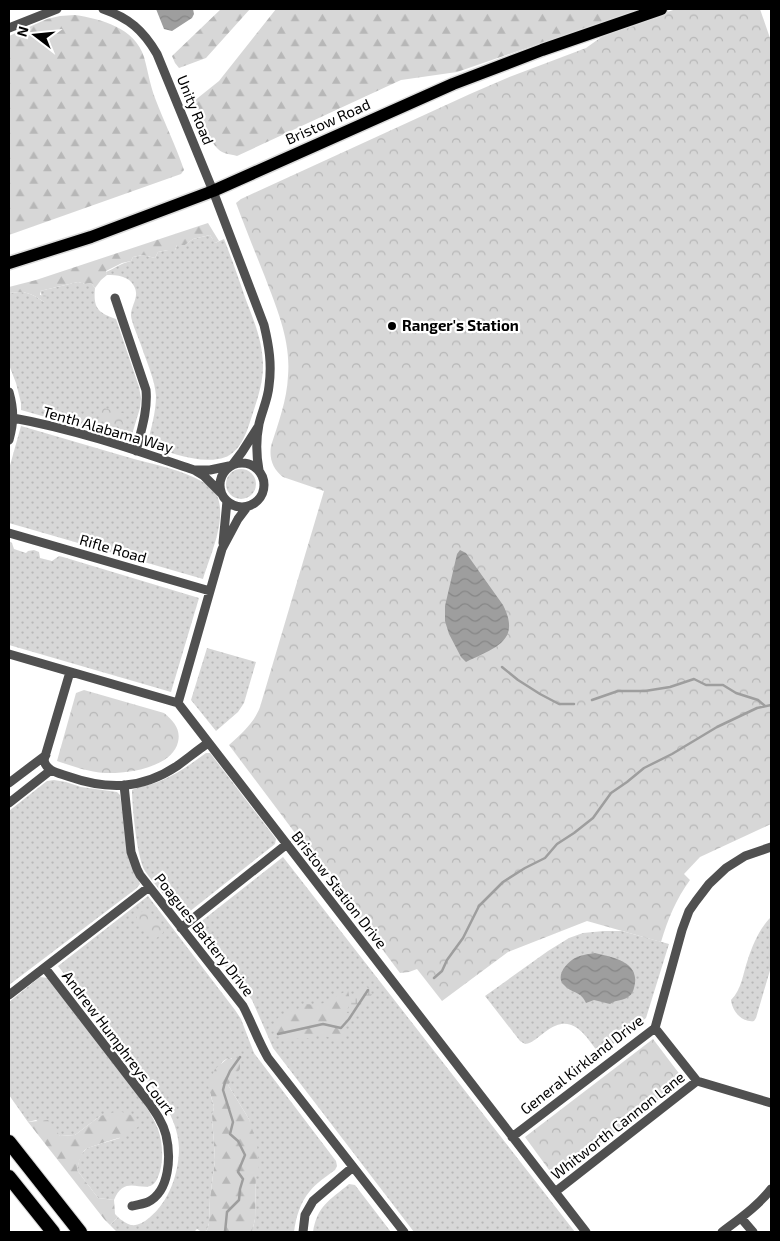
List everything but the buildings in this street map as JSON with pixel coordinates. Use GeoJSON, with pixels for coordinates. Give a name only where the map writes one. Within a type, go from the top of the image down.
{"type":"FeatureCollection","features":[{"type":"Feature","properties":{"kind":"highway"},"geometry":{"type":"LineString","coordinates":[[9,1142],[80,1232]]}},
{"type":"Feature","properties":{"kind":"highway"},"geometry":{"type":"LineString","coordinates":[[9,1177],[53,1232]]}},
{"type":"Feature","properties":{"kind":"main road","name":"Bristow Road"},"geometry":{"type":"LineString","coordinates":[[9,263],[90,237],[213,191],[462,80],[661,9]]}},
{"type":"Feature","properties":{"kind":"street"},"geometry":{"type":"LineString","coordinates":[[9,28],[57,9]]}},
{"type":"Feature","properties":{"kind":"street","name":"Unity Road"},"geometry":{"type":"LineString","coordinates":[[102,9],[127,20],[139,29],[149,40],[157,54],[213,191],[264,325],[269,343],[271,364],[269,388],[259,425]]}},
{"type":"Feature","properties":{"kind":"street"},"geometry":{"type":"LineString","coordinates":[[114,298],[146,390],[146,411],[136,451]]}},
{"type":"Feature","properties":{"kind":"street"},"geometry":{"type":"LineString","coordinates":[[9,392],[13,418],[9,440]]}},
{"type":"Feature","properties":{"kind":"street","name":"Tenth Alabama Way"},"geometry":{"type":"LineString","coordinates":[[13,418],[37,422],[194,470],[204,476],[224,497]]}},
{"type":"Feature","properties":{"kind":"street"},"geometry":{"type":"LineString","coordinates":[[222,549],[224,497],[220,480],[242,452],[259,425]]}},
{"type":"Feature","properties":{"kind":"street"},"geometry":{"type":"LineString","coordinates":[[259,425],[256,448],[259,470]]}},
{"type":"Feature","properties":{"kind":"street"},"geometry":{"type":"LineString","coordinates":[[9,654],[178,703],[222,549],[238,519],[247,507],[256,502],[264,492],[264,478],[255,466],[241,462],[231,465]]}},
{"type":"Feature","properties":{"kind":"street","name":"Tenth Alabama Way"},"geometry":{"type":"LineString","coordinates":[[194,470],[210,470],[231,465]]}},
{"type":"Feature","properties":{"kind":"street"},"geometry":{"type":"LineString","coordinates":[[224,497],[232,505],[247,507]]}},
{"type":"Feature","properties":{"kind":"street","name":"Rifle Road"},"geometry":{"type":"LineString","coordinates":[[9,534],[210,591]]}},
{"type":"Feature","properties":{"kind":"street"},"geometry":{"type":"LineString","coordinates":[[70,672],[44,760],[51,770],[80,780],[109,786],[124,786],[149,780],[176,767],[208,743]]}},
{"type":"Feature","properties":{"kind":"street","name":"Bristow Station Drive"},"geometry":{"type":"LineString","coordinates":[[178,703],[586,1232]]}},
{"type":"Feature","properties":{"kind":"street"},"geometry":{"type":"LineString","coordinates":[[9,783],[46,755]]}},
{"type":"Feature","properties":{"kind":"street"},"geometry":{"type":"LineString","coordinates":[[9,803],[51,770]]}},
{"type":"Feature","properties":{"kind":"street","name":"Poagues Battery Drive"},"geometry":{"type":"LineString","coordinates":[[124,786],[136,869],[243,1006],[268,1058],[404,1232]]}},
{"type":"Feature","properties":{"kind":"street"},"geometry":{"type":"LineString","coordinates":[[181,928],[287,844]]}},
{"type":"Feature","properties":{"kind":"street","name":"General Kirkland Drive"},"geometry":{"type":"LineString","coordinates":[[512,1137],[654,1028],[682,930],[689,912],[696,901],[709,884],[726,868],[745,856],[771,847]]}},
{"type":"Feature","properties":{"kind":"street"},"geometry":{"type":"LineString","coordinates":[[9,995],[149,886]]}},
{"type":"Feature","properties":{"kind":"street","name":"Andrew Humphreys Court"},"geometry":{"type":"LineString","coordinates":[[45,968],[149,1103],[157,1114],[166,1134],[168,1160],[162,1187],[148,1202],[132,1206]]}},
{"type":"Feature","properties":{"kind":"street"},"geometry":{"type":"LineString","coordinates":[[654,1028],[697,1082],[771,1103]]}},
{"type":"Feature","properties":{"kind":"street","name":"Whitworth Cannon Lane"},"geometry":{"type":"LineString","coordinates":[[555,1192],[697,1082]]}},
{"type":"Feature","properties":{"kind":"street"},"geometry":{"type":"LineString","coordinates":[[303,1232],[305,1216],[313,1200],[353,1168]]}},
{"type":"Feature","properties":{"kind":"street"},"geometry":{"type":"LineString","coordinates":[[722,1232],[761,1201],[771,1189]]}},
{"type":"Feature","properties":{"kind":"street"},"geometry":{"type":"LineString","coordinates":[[741,1218],[752,1232]]}},
{"type":"Feature","properties":{"kind":"green space"},"geometry":{"type":"Polygon","coordinates":[[[221,9],[250,9],[206,58],[179,68],[172,56],[221,9]]]}},
{"type":"Feature","properties":{"kind":"green space"},"geometry":{"type":"Polygon","coordinates":[[[276,9],[640,9],[457,72],[401,80],[237,156],[224,153],[211,140],[194,101],[219,81],[276,9]]]}},
{"type":"Feature","properties":{"kind":"green space"},"geometry":{"type":"Polygon","coordinates":[[[676,9],[760,9],[771,41],[771,824],[700,857],[684,874],[690,880],[673,910],[661,942],[587,921],[508,952],[442,1001],[417,969],[400,973],[229,745],[251,723],[260,707],[324,491],[283,477],[274,467],[271,459],[271,446],[286,394],[287,350],[278,313],[236,203],[241,199],[470,94],[586,48],[607,33],[676,9]]]}},
{"type":"Feature","properties":{"kind":"green space"},"geometry":{"type":"Polygon","coordinates":[[[75,15],[106,22],[125,32],[140,47],[155,98],[184,170],[181,174],[9,235],[9,36],[47,19],[75,15]]]}},
{"type":"Feature","properties":{"kind":"green space"},"geometry":{"type":"Polygon","coordinates":[[[208,223],[219,241],[215,243],[210,235],[193,239],[185,245],[177,245],[175,250],[158,252],[155,258],[143,255],[133,257],[131,261],[106,271],[107,275],[95,288],[91,283],[78,282],[40,291],[40,295],[47,296],[44,302],[27,293],[9,293],[9,287],[36,280],[208,223]]]}},
{"type":"Feature","properties":{"kind":"green space"},"geometry":{"type":"Polygon","coordinates":[[[210,235],[215,243],[224,239],[258,332],[263,366],[258,396],[242,442],[230,455],[210,460],[182,456],[147,445],[156,396],[152,378],[131,318],[136,290],[126,278],[107,275],[106,272],[131,261],[133,257],[143,255],[155,258],[158,252],[175,250],[177,245],[185,245],[193,239],[210,235]]]}},
{"type":"Feature","properties":{"kind":"green space"},"geometry":{"type":"Polygon","coordinates":[[[78,282],[91,283],[95,288],[95,300],[98,309],[116,319],[139,387],[140,408],[130,441],[21,410],[16,383],[9,365],[9,293],[27,293],[44,302],[40,291],[78,282]]]}},
{"type":"Feature","properties":{"kind":"green space"},"geometry":{"type":"Polygon","coordinates":[[[102,409],[125,414],[126,416],[121,427],[100,420],[102,409]]]}},
{"type":"Feature","properties":{"kind":"green space"},"geometry":{"type":"Polygon","coordinates":[[[21,426],[178,471],[210,487],[218,498],[220,518],[216,539],[203,579],[9,523],[9,469],[21,426]]]}},
{"type":"Feature","properties":{"kind":"green space"},"geometry":{"type":"Polygon","coordinates":[[[241,469],[252,473],[256,484],[252,495],[241,499],[230,495],[226,484],[230,473],[241,469]]]}},
{"type":"Feature","properties":{"kind":"green space"},"geometry":{"type":"Polygon","coordinates":[[[9,541],[14,549],[26,553],[34,550],[39,552],[40,558],[52,561],[59,556],[63,557],[199,598],[171,692],[9,645],[9,541]]]}},
{"type":"Feature","properties":{"kind":"green space"},"geometry":{"type":"Polygon","coordinates":[[[207,648],[256,662],[244,703],[238,712],[216,731],[191,700],[207,648]]]}},
{"type":"Feature","properties":{"kind":"green space"},"geometry":{"type":"Polygon","coordinates":[[[84,690],[164,713],[171,719],[178,730],[179,738],[174,751],[167,758],[147,768],[124,772],[105,773],[92,771],[57,761],[76,693],[84,690]]]}},
{"type":"Feature","properties":{"kind":"green space"},"geometry":{"type":"Polygon","coordinates":[[[206,753],[210,753],[276,839],[275,844],[189,912],[183,914],[178,911],[157,886],[142,864],[136,832],[132,790],[171,776],[206,753]]]}},
{"type":"Feature","properties":{"kind":"green space"},"geometry":{"type":"Polygon","coordinates":[[[54,780],[81,787],[117,792],[120,795],[129,859],[140,884],[9,985],[9,811],[47,781],[54,780]]]}},
{"type":"Feature","properties":{"kind":"green space"},"geometry":{"type":"Polygon","coordinates":[[[283,857],[575,1232],[414,1232],[273,1048],[252,1000],[194,927],[283,857]]]}},
{"type":"Feature","properties":{"kind":"green space"},"geometry":{"type":"Polygon","coordinates":[[[148,896],[235,1010],[241,1019],[254,1053],[336,1161],[337,1166],[335,1170],[315,1185],[301,1205],[294,1232],[252,1232],[255,1219],[256,1173],[258,1173],[249,1119],[228,1085],[232,1058],[222,1062],[210,1093],[214,1107],[212,1116],[215,1160],[207,1230],[204,1232],[197,1229],[194,1232],[117,1232],[110,1225],[118,1217],[131,1225],[141,1223],[149,1218],[162,1204],[175,1177],[179,1158],[178,1136],[165,1104],[58,966],[148,896]]]}},
{"type":"Feature","properties":{"kind":"green space"},"geometry":{"type":"Polygon","coordinates":[[[145,909],[148,909],[163,930],[163,933],[154,940],[151,939],[137,919],[137,916],[145,909]]]}},
{"type":"Feature","properties":{"kind":"green space"},"geometry":{"type":"Polygon","coordinates":[[[771,917],[771,967],[756,1018],[754,1021],[745,1020],[733,1008],[731,1000],[740,986],[755,942],[763,926],[771,917]]]}},
{"type":"Feature","properties":{"kind":"green space"},"geometry":{"type":"Polygon","coordinates":[[[622,931],[669,944],[646,1018],[602,1053],[598,1052],[576,1027],[569,1024],[554,1026],[528,1043],[525,1044],[520,1041],[485,996],[569,938],[583,933],[622,931]]]}},
{"type":"Feature","properties":{"kind":"green space"},"geometry":{"type":"Polygon","coordinates":[[[40,977],[48,978],[139,1096],[154,1120],[161,1140],[162,1159],[160,1171],[154,1184],[143,1187],[131,1185],[125,1187],[119,1191],[114,1200],[98,1198],[77,1170],[80,1156],[87,1148],[120,1138],[100,1116],[75,1135],[60,1136],[36,1120],[28,1122],[9,1095],[9,1002],[40,977]]]}},
{"type":"Feature","properties":{"kind":"green space"},"geometry":{"type":"Polygon","coordinates":[[[367,987],[372,994],[366,1006],[347,1022],[345,1018],[353,1000],[358,992],[367,987]]]}},
{"type":"Feature","properties":{"kind":"green space"},"geometry":{"type":"Polygon","coordinates":[[[348,990],[350,1001],[345,1018],[346,1026],[340,1040],[323,1035],[316,1035],[310,1038],[286,1039],[280,1037],[275,1032],[273,1027],[275,1021],[281,1015],[298,1009],[305,1004],[319,1005],[348,990]]]}},
{"type":"Feature","properties":{"kind":"green space"},"geometry":{"type":"Polygon","coordinates":[[[653,1039],[684,1080],[555,1178],[525,1137],[653,1039]]]}},
{"type":"Feature","properties":{"kind":"green space"},"geometry":{"type":"Polygon","coordinates":[[[228,1058],[236,1059],[240,1062],[240,1069],[228,1085],[249,1119],[257,1144],[259,1173],[256,1174],[255,1219],[252,1232],[204,1232],[207,1230],[209,1223],[215,1160],[212,1116],[214,1107],[208,1085],[215,1069],[228,1058]]]}},
{"type":"Feature","properties":{"kind":"green space"},"geometry":{"type":"Polygon","coordinates":[[[119,1111],[131,1115],[140,1125],[125,1136],[86,1149],[81,1156],[77,1170],[98,1198],[114,1200],[115,1214],[118,1217],[110,1225],[28,1122],[48,1120],[60,1136],[75,1135],[100,1116],[119,1111]]]}},
{"type":"Feature","properties":{"kind":"green space"},"geometry":{"type":"Polygon","coordinates":[[[349,1184],[355,1185],[391,1232],[313,1232],[318,1216],[325,1204],[349,1184]]]}},
{"type":"Feature","properties":{"kind":"water"},"geometry":{"type":"Polygon","coordinates":[[[156,9],[193,9],[194,14],[192,18],[172,31],[164,29],[156,9]]]}},
{"type":"Feature","properties":{"kind":"water"},"geometry":{"type":"Polygon","coordinates":[[[460,550],[466,553],[503,605],[508,617],[509,628],[507,636],[495,648],[466,662],[461,657],[449,634],[445,621],[445,606],[457,554],[460,550]]]}},
{"type":"Feature","properties":{"kind":"water"},"geometry":{"type":"Polygon","coordinates":[[[595,953],[622,961],[628,965],[635,976],[633,991],[630,996],[610,1004],[594,1000],[586,1003],[582,996],[568,989],[562,982],[562,970],[568,963],[577,957],[595,953]]]}},
{"type":"Feature","properties":{"kind":"waterway"},"geometry":{"type":"LineString","coordinates":[[502,667],[518,680],[559,704],[574,704]]}},
{"type":"Feature","properties":{"kind":"waterway"},"geometry":{"type":"LineString","coordinates":[[592,700],[618,691],[645,691],[670,687],[694,679],[706,685],[723,685],[736,693],[758,700],[765,706]]}},
{"type":"Feature","properties":{"kind":"waterway"},"geometry":{"type":"LineString","coordinates":[[434,978],[442,971],[447,960],[463,938],[479,906],[503,882],[545,858],[557,844],[593,818],[611,793],[644,768],[672,754],[717,727],[757,708],[771,705]]}},
{"type":"Feature","properties":{"kind":"waterway"},"geometry":{"type":"LineString","coordinates":[[278,1034],[323,1024],[341,1028],[368,990]]}},
{"type":"Feature","properties":{"kind":"waterway"},"geometry":{"type":"LineString","coordinates":[[225,1232],[227,1212],[239,1200],[243,1179],[238,1172],[245,1155],[238,1141],[230,1134],[233,1122],[223,1090],[230,1071],[240,1057]]}},
{"type":"Feature","properties":{"kind":"place","name":"Ranger's Station"},"geometry":{"type":"Point","coordinates":[392,326]}}]}
